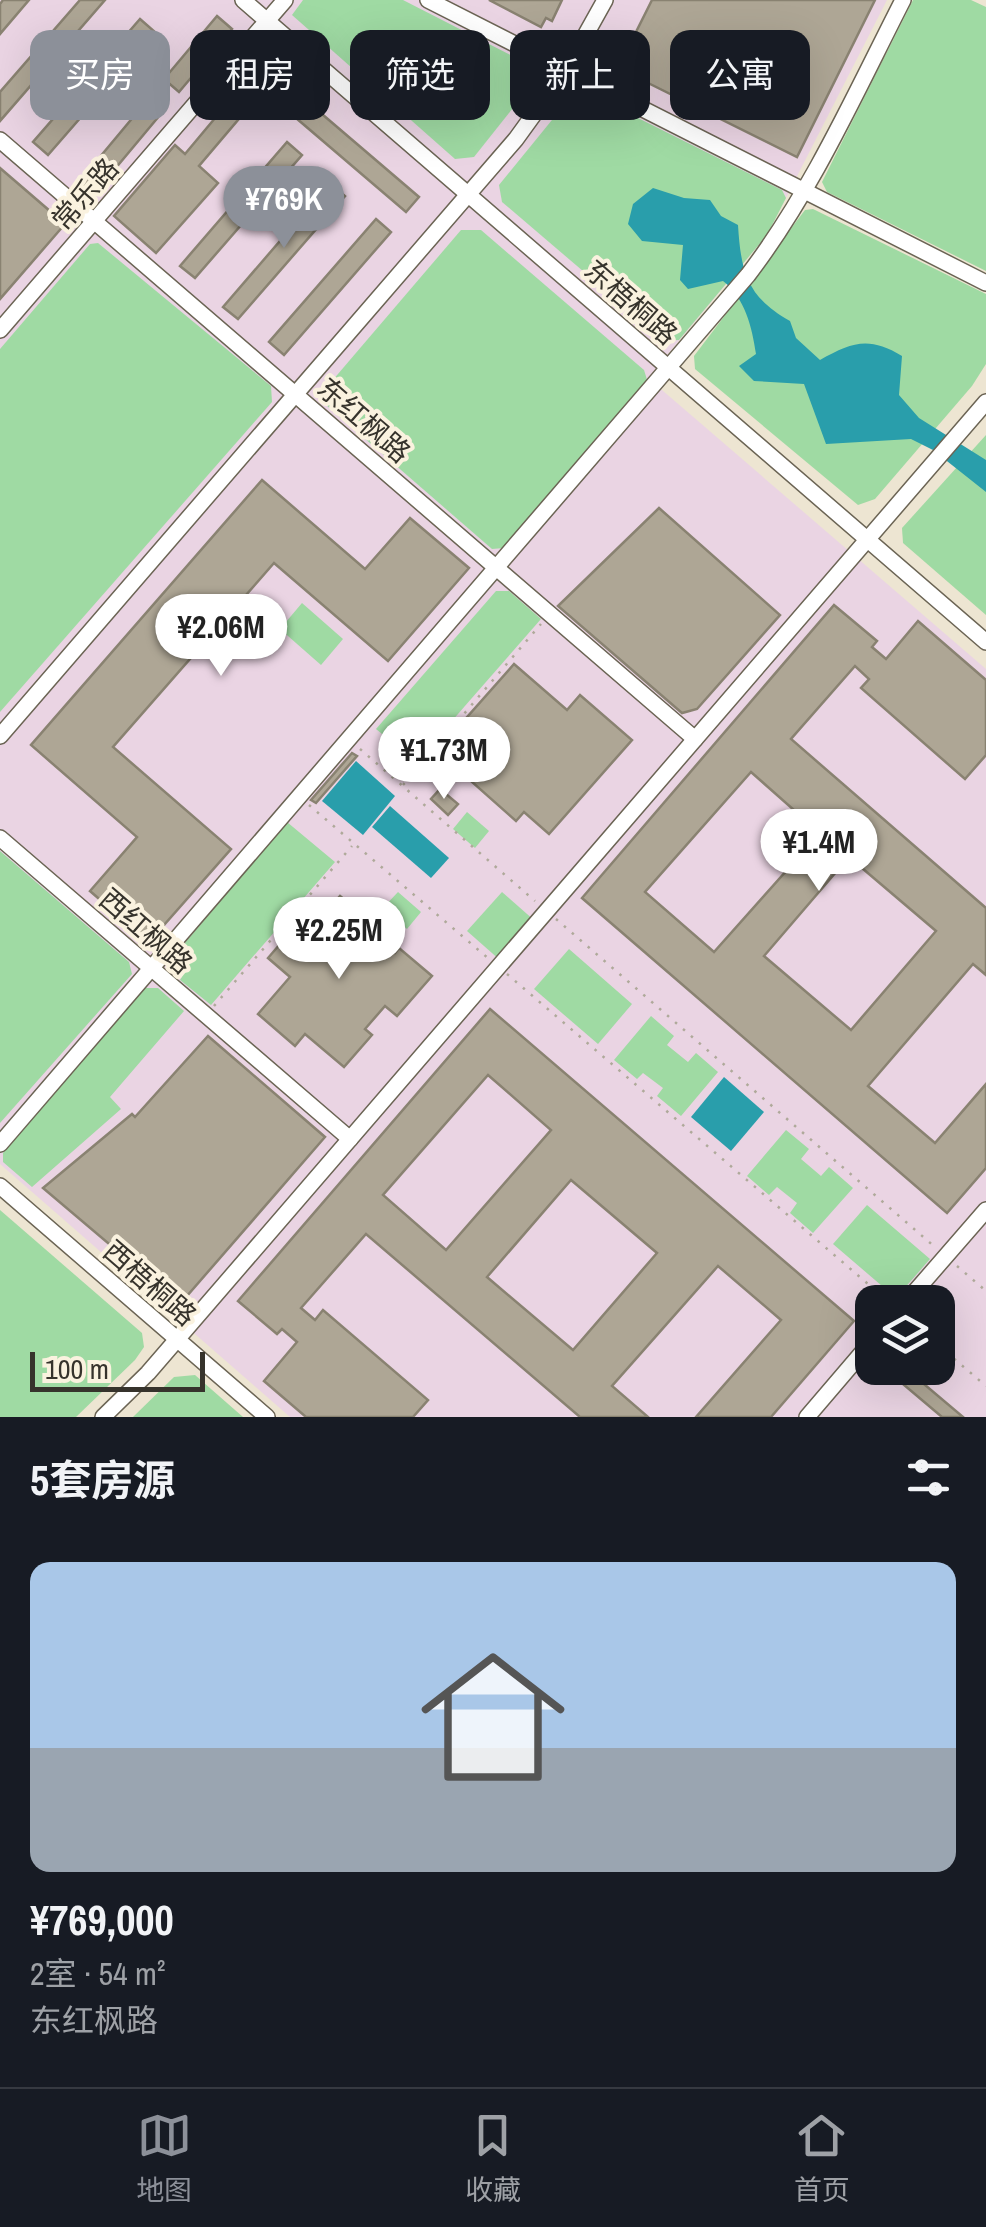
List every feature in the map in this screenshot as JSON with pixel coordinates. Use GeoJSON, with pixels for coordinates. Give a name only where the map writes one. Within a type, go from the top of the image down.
{"type":"FeatureCollection","features":[{"type":"Feature","properties":{"kind":"street","name":"东梧桐路"},"geometry":{"type":"LineString","coordinates":[[244,0],[986,642]]}},
{"type":"Feature","properties":{"kind":"street","name":"常乐路"},"geometry":{"type":"LineString","coordinates":[[0,330],[286,0]]}},
{"type":"Feature","properties":{"kind":"street"},"geometry":{"type":"LineString","coordinates":[[428,0],[510,42]]}},
{"type":"Feature","properties":{"kind":"street"},"geometry":{"type":"LineString","coordinates":[[588,30],[605,0]]}},
{"type":"Feature","properties":{"kind":"street"},"geometry":{"type":"LineString","coordinates":[[0,1144],[765,253],[804,192],[903,0]]}},
{"type":"Feature","properties":{"kind":"street"},"geometry":{"type":"LineString","coordinates":[[650,113],[986,283]]}},
{"type":"Feature","properties":{"kind":"street"},"geometry":{"type":"LineString","coordinates":[[0,736],[530,120]]}},
{"type":"Feature","properties":{"kind":"street","name":"东红枫路"},"geometry":{"type":"LineString","coordinates":[[0,140],[695,740]]}},
{"type":"Feature","properties":{"kind":"street"},"geometry":{"type":"LineString","coordinates":[[104,1417],[177,1339],[986,402]]}},
{"type":"Feature","properties":{"kind":"street","name":"西红枫路"},"geometry":{"type":"LineString","coordinates":[[0,838],[350,1139]]}},
{"type":"Feature","properties":{"kind":"street","name":"西梧桐路"},"geometry":{"type":"LineString","coordinates":[[0,1186],[266,1417]]}},
{"type":"Feature","properties":{"kind":"street"},"geometry":{"type":"LineString","coordinates":[[921,1285],[986,1210]]}},
{"type":"Feature","properties":{"kind":"street"},"geometry":{"type":"LineString","coordinates":[[807,1417],[855,1362]]}},
{"type":"Feature","properties":{"kind":"path"},"geometry":{"type":"LineString","coordinates":[[402,786],[550,613]]}},
{"type":"Feature","properties":{"kind":"path"},"geometry":{"type":"LineString","coordinates":[[348,738],[986,1291]]}},
{"type":"Feature","properties":{"kind":"path"},"geometry":{"type":"LineString","coordinates":[[299,796],[868,1285]]}},
{"type":"Feature","properties":{"kind":"path"},"geometry":{"type":"LineString","coordinates":[[206,1015],[353,844]]}},
{"type":"Feature","properties":{"kind":"path"},"geometry":{"type":"LineString","coordinates":[[955,1359],[986,1386]]}},
{"type":"Feature","properties":{"kind":"shaded area"},"geometry":{"type":"Polygon","coordinates":[[[0,0],[887,0],[767,235],[648,378],[986,669],[986,1417],[290,1417],[0,1164],[0,0]]]}},
{"type":"Feature","properties":{"kind":"green space"},"geometry":{"type":"Polygon","coordinates":[[[303,0],[403,0],[462,30],[350,30],[350,66],[330,49],[330,30],[309,30],[292,15],[303,0]]]}},
{"type":"Feature","properties":{"kind":"green space"},"geometry":{"type":"Polygon","coordinates":[[[913,0],[971,0],[986,7],[986,271],[827,192],[822,182],[913,0]]]}},
{"type":"Feature","properties":{"kind":"green space"},"geometry":{"type":"Polygon","coordinates":[[[490,44],[510,55],[510,112],[474,157],[455,159],[411,120],[490,120],[490,44]]]}},
{"type":"Feature","properties":{"kind":"green space"},"geometry":{"type":"Polygon","coordinates":[[[552,120],[642,120],[782,190],[786,198],[767,235],[679,340],[665,341],[502,202],[499,185],[552,120]]]}},
{"type":"Feature","properties":{"kind":"green space"},"geometry":{"type":"Polygon","coordinates":[[[813,209],[986,294],[986,364],[972,386],[875,499],[858,505],[695,369],[694,356],[805,210],[813,209]]]}},
{"type":"Feature","properties":{"kind":"green space"},"geometry":{"type":"Polygon","coordinates":[[[461,230],[481,230],[644,370],[648,383],[504,548],[492,549],[325,404],[326,388],[461,230]]]}},
{"type":"Feature","properties":{"kind":"green space"},"geometry":{"type":"Polygon","coordinates":[[[98,243],[271,386],[272,402],[0,712],[0,349],[90,244],[98,243]]]}},
{"type":"Feature","properties":{"kind":"green space"},"geometry":{"type":"Polygon","coordinates":[[[986,435],[986,615],[903,543],[902,528],[986,435]]]}},
{"type":"Feature","properties":{"kind":"green space"},"geometry":{"type":"Polygon","coordinates":[[[496,591],[509,591],[541,619],[416,762],[376,729],[496,591]]]}},
{"type":"Feature","properties":{"kind":"green space"},"geometry":{"type":"Polygon","coordinates":[[[302,603],[343,639],[321,665],[280,629],[302,603]]]}},
{"type":"Feature","properties":{"kind":"green space"},"geometry":{"type":"Polygon","coordinates":[[[467,812],[489,831],[475,848],[453,829],[467,812]]]}},
{"type":"Feature","properties":{"kind":"green space"},"geometry":{"type":"Polygon","coordinates":[[[287,822],[335,862],[211,1005],[180,980],[183,975],[168,963],[287,822]]]}},
{"type":"Feature","properties":{"kind":"green space"},"geometry":{"type":"Polygon","coordinates":[[[0,851],[129,962],[132,974],[0,1123],[0,851]]]}},
{"type":"Feature","properties":{"kind":"green space"},"geometry":{"type":"Polygon","coordinates":[[[398,892],[421,912],[407,929],[383,908],[398,892]]]}},
{"type":"Feature","properties":{"kind":"green space"},"geometry":{"type":"Polygon","coordinates":[[[502,892],[535,921],[501,961],[467,931],[502,892]]]}},
{"type":"Feature","properties":{"kind":"green space"},"geometry":{"type":"Polygon","coordinates":[[[569,949],[632,1004],[598,1044],[534,989],[569,949]]]}},
{"type":"Feature","properties":{"kind":"green space"},"geometry":{"type":"Polygon","coordinates":[[[145,988],[158,988],[184,1011],[110,1097],[121,1109],[32,1187],[3,1162],[3,1153],[145,988]]]}},
{"type":"Feature","properties":{"kind":"green space"},"geometry":{"type":"Polygon","coordinates":[[[651,1016],[674,1036],[667,1045],[688,1062],[696,1053],[718,1072],[681,1116],[657,1096],[663,1088],[643,1073],[637,1079],[614,1060],[651,1016]]]}},
{"type":"Feature","properties":{"kind":"green space"},"geometry":{"type":"Polygon","coordinates":[[[786,1130],[809,1149],[801,1159],[821,1176],[829,1167],[853,1188],[813,1233],[790,1213],[797,1203],[777,1187],[769,1195],[747,1176],[786,1130]]]}},
{"type":"Feature","properties":{"kind":"green space"},"geometry":{"type":"Polygon","coordinates":[[[867,1205],[930,1259],[907,1285],[881,1285],[833,1244],[867,1205]]]}},
{"type":"Feature","properties":{"kind":"green space"},"geometry":{"type":"Polygon","coordinates":[[[0,1210],[142,1333],[144,1347],[135,1360],[76,1417],[0,1417],[0,1210]]]}},
{"type":"Feature","properties":{"kind":"green space"},"geometry":{"type":"Polygon","coordinates":[[[195,1375],[243,1417],[133,1417],[174,1377],[195,1375]]]}},
{"type":"Feature","properties":{"kind":"water"},"geometry":{"type":"Polygon","coordinates":[[[653,188],[684,198],[710,200],[721,216],[738,225],[744,270],[755,292],[790,321],[796,338],[820,360],[861,344],[880,346],[902,356],[899,395],[919,418],[986,460],[986,492],[933,450],[911,439],[826,444],[804,384],[754,381],[739,366],[756,354],[746,314],[731,288],[723,281],[688,289],[680,280],[683,245],[642,241],[628,224],[633,204],[653,188]]]}},
{"type":"Feature","properties":{"kind":"water"},"geometry":{"type":"Polygon","coordinates":[[[356,761],[395,796],[363,835],[322,801],[356,761]]]}},
{"type":"Feature","properties":{"kind":"water"},"geometry":{"type":"Polygon","coordinates":[[[390,806],[449,858],[431,878],[372,827],[390,806]]]}},
{"type":"Feature","properties":{"kind":"water"},"geometry":{"type":"Polygon","coordinates":[[[724,1077],[764,1112],[731,1151],[691,1117],[724,1077]]]}},
{"type":"Feature","properties":{"kind":"building"},"geometry":{"type":"Polygon","coordinates":[[[3,0],[29,0],[0,34],[0,4],[3,0]]]}},
{"type":"Feature","properties":{"kind":"building"},"geometry":{"type":"Polygon","coordinates":[[[80,0],[105,0],[79,30],[54,30],[80,0]]]}},
{"type":"Feature","properties":{"kind":"building"},"geometry":{"type":"Polygon","coordinates":[[[489,0],[562,0],[552,21],[546,18],[541,27],[489,0]]]}},
{"type":"Feature","properties":{"kind":"building"},"geometry":{"type":"Polygon","coordinates":[[[652,0],[875,0],[797,157],[723,120],[810,120],[810,30],[670,30],[670,94],[650,84],[650,30],[637,30],[652,0]]]}},
{"type":"Feature","properties":{"kind":"building"},"geometry":{"type":"Polygon","coordinates":[[[217,16],[232,29],[231,30],[205,30],[217,16]]]}},
{"type":"Feature","properties":{"kind":"building"},"geometry":{"type":"Polygon","coordinates":[[[140,19],[153,30],[130,30],[140,19]]]}},
{"type":"Feature","properties":{"kind":"building"},"geometry":{"type":"Polygon","coordinates":[[[190,48],[190,79],[179,92],[170,84],[170,72],[190,48]]]}},
{"type":"Feature","properties":{"kind":"building"},"geometry":{"type":"Polygon","coordinates":[[[30,58],[30,86],[0,121],[0,92],[30,58]]]}},
{"type":"Feature","properties":{"kind":"building"},"geometry":{"type":"Polygon","coordinates":[[[52,120],[78,120],[48,155],[33,142],[52,120]]]}},
{"type":"Feature","properties":{"kind":"building"},"geometry":{"type":"Polygon","coordinates":[[[131,120],[156,120],[94,194],[79,182],[131,120]]]}},
{"type":"Feature","properties":{"kind":"building"},"geometry":{"type":"Polygon","coordinates":[[[213,120],[238,120],[199,166],[218,183],[156,253],[114,216],[175,145],[185,154],[213,120]]]}},
{"type":"Feature","properties":{"kind":"building"},"geometry":{"type":"Polygon","coordinates":[[[298,120],[329,120],[419,197],[406,212],[298,120]]]}},
{"type":"Feature","properties":{"kind":"building"},"geometry":{"type":"Polygon","coordinates":[[[287,142],[302,155],[195,278],[180,266],[287,142]]]}},
{"type":"Feature","properties":{"kind":"building"},"geometry":{"type":"Polygon","coordinates":[[[0,168],[65,224],[0,299],[0,168]]]}},
{"type":"Feature","properties":{"kind":"building"},"geometry":{"type":"Polygon","coordinates":[[[330,183],[345,196],[238,319],[223,307],[330,183]]]}},
{"type":"Feature","properties":{"kind":"building"},"geometry":{"type":"Polygon","coordinates":[[[376,219],[391,232],[284,355],[269,342],[376,219]]]}},
{"type":"Feature","properties":{"kind":"building"},"geometry":{"type":"Polygon","coordinates":[[[262,480],[365,569],[410,518],[469,568],[388,661],[274,563],[113,747],[231,849],[149,942],[90,891],[137,837],[31,745],[262,480]]]}},
{"type":"Feature","properties":{"kind":"building"},"geometry":{"type":"Polygon","coordinates":[[[659,508],[780,615],[697,709],[682,713],[558,606],[659,508]]]}},
{"type":"Feature","properties":{"kind":"building"},"geometry":{"type":"Polygon","coordinates":[[[834,605],[877,641],[872,647],[886,659],[918,621],[986,680],[986,755],[965,779],[861,688],[869,679],[855,666],[791,739],[986,908],[986,975],[973,964],[868,1086],[935,1143],[986,1084],[986,1168],[947,1213],[582,898],[834,605]],[[751,772],[645,892],[714,952],[820,833],[751,772]],[[849,857],[764,956],[851,1030],[936,931],[849,857]]]}},
{"type":"Feature","properties":{"kind":"building"},"geometry":{"type":"Polygon","coordinates":[[[514,664],[567,710],[580,695],[632,740],[549,834],[524,812],[516,821],[463,774],[475,761],[465,753],[470,748],[453,733],[514,664]]]}},
{"type":"Feature","properties":{"kind":"building"},"geometry":{"type":"Polygon","coordinates":[[[352,753],[357,756],[316,803],[311,800],[352,753]]]}},
{"type":"Feature","properties":{"kind":"building"},"geometry":{"type":"Polygon","coordinates":[[[440,789],[458,804],[448,815],[431,799],[440,789]]]}},
{"type":"Feature","properties":{"kind":"building"},"geometry":{"type":"Polygon","coordinates":[[[340,896],[369,920],[364,926],[395,953],[399,948],[432,976],[397,1016],[385,1006],[365,1029],[372,1035],[344,1067],[305,1034],[295,1046],[258,1014],[290,977],[268,958],[299,922],[310,930],[340,896]]]}},
{"type":"Feature","properties":{"kind":"building"},"geometry":{"type":"Polygon","coordinates":[[[490,1009],[854,1321],[771,1417],[696,1417],[781,1320],[718,1266],[612,1386],[648,1417],[580,1417],[366,1234],[301,1308],[315,1320],[323,1310],[428,1400],[413,1417],[306,1417],[264,1381],[297,1342],[282,1329],[277,1334],[238,1301],[490,1009]],[[488,1075],[383,1195],[446,1250],[551,1130],[488,1075]],[[571,1180],[487,1277],[573,1350],[657,1253],[571,1180]]]}},
{"type":"Feature","properties":{"kind":"building"},"geometry":{"type":"Polygon","coordinates":[[[208,1036],[325,1137],[180,1304],[43,1188],[132,1114],[135,1117],[208,1036]]]}},
{"type":"Feature","properties":{"kind":"building"},"geometry":{"type":"Polygon","coordinates":[[[904,1385],[925,1385],[963,1417],[942,1417],[904,1385]]]}}]}
